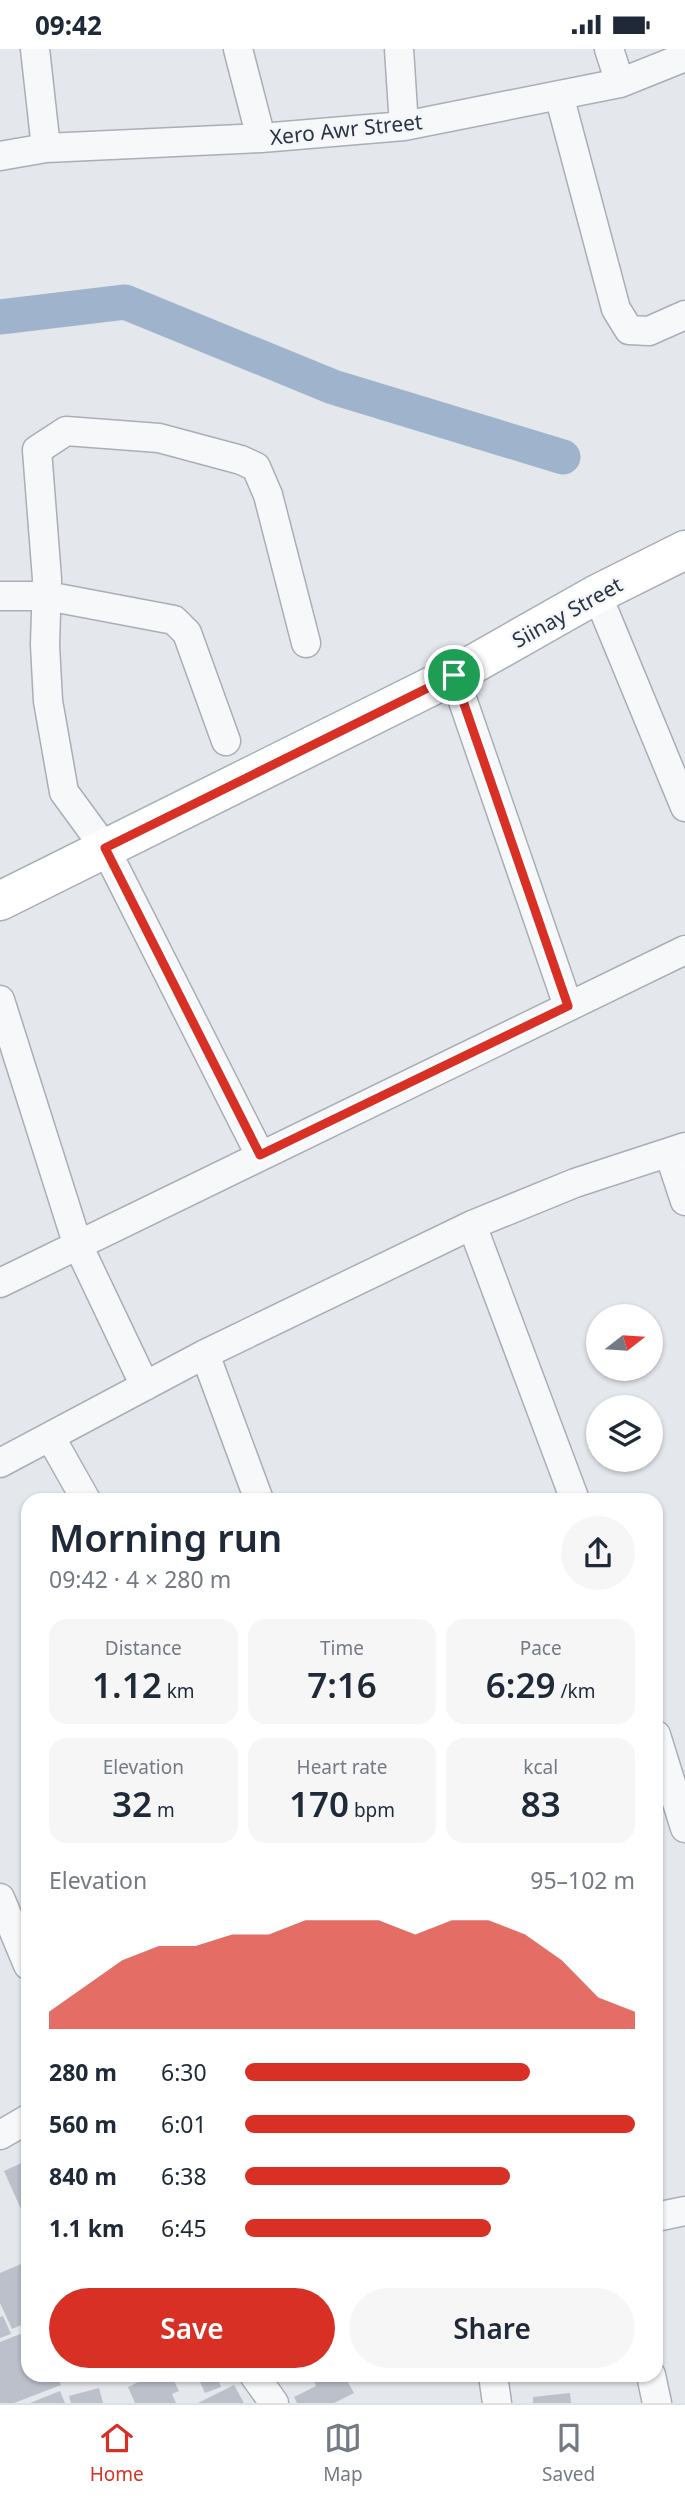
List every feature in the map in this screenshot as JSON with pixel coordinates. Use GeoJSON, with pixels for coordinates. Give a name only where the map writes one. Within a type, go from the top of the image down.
{"type":"FeatureCollection","features":[{"type":"Feature","properties":{"kind":"street"},"geometry":{"type":"LineString","coordinates":[[35,49],[46,148]]}},
{"type":"Feature","properties":{"kind":"street"},"geometry":{"type":"LineString","coordinates":[[238,49],[261,138]]}},
{"type":"Feature","properties":{"kind":"street"},"geometry":{"type":"LineString","coordinates":[[399,49],[404,126]]}},
{"type":"Feature","properties":{"kind":"street"},"geometry":{"type":"LineString","coordinates":[[609,49],[620,83]]}},
{"type":"Feature","properties":{"kind":"street","name":"Xero Awr Street"},"geometry":{"type":"LineString","coordinates":[[0,156],[46,148],[261,138],[404,126],[620,83],[685,57]]}},
{"type":"Feature","properties":{"kind":"street"},"geometry":{"type":"LineString","coordinates":[[559,95],[616,309],[629,330],[649,331],[685,315]]}},
{"type":"Feature","properties":{"kind":"street"},"geometry":{"type":"LineString","coordinates":[[260,1155],[105,848],[64,792],[48,701],[47,596],[37,450],[66,431],[159,438],[241,460],[256,467],[268,495],[306,643]]}},
{"type":"Feature","properties":{"kind":"street","name":"Siinay Street"},"geometry":{"type":"LineString","coordinates":[[0,901],[454,675],[597,594],[685,549]]}},
{"type":"Feature","properties":{"kind":"street"},"geometry":{"type":"LineString","coordinates":[[597,594],[685,807]]}},
{"type":"Feature","properties":{"kind":"street"},"geometry":{"type":"LineString","coordinates":[[0,596],[47,596],[174,620],[187,633],[226,741]]}},
{"type":"Feature","properties":{"kind":"street"},"geometry":{"type":"LineString","coordinates":[[454,675],[568,1006]]}},
{"type":"Feature","properties":{"kind":"street"},"geometry":{"type":"LineString","coordinates":[[0,1283],[77,1243],[685,950]]}},
{"type":"Feature","properties":{"kind":"street"},"geometry":{"type":"LineString","coordinates":[[0,1000],[77,1243],[145,1386]]}},
{"type":"Feature","properties":{"kind":"street"},"geometry":{"type":"LineString","coordinates":[[0,1463],[205,1354],[472,1225],[575,1183],[677,1150],[685,1201]]}},
{"type":"Feature","properties":{"kind":"street"},"geometry":{"type":"LineString","coordinates":[[472,1225],[572,1493]]}},
{"type":"Feature","properties":{"kind":"street"},"geometry":{"type":"LineString","coordinates":[[205,1354],[256,1493]]}},
{"type":"Feature","properties":{"kind":"street"},"geometry":{"type":"LineString","coordinates":[[51,1438],[82,1493]]}},
{"type":"Feature","properties":{"kind":"street"},"geometry":{"type":"LineString","coordinates":[[663,1758],[685,1828]]}},
{"type":"Feature","properties":{"kind":"street"},"geometry":{"type":"LineString","coordinates":[[0,1898],[21,1948]]}},
{"type":"Feature","properties":{"kind":"street"},"geometry":{"type":"LineString","coordinates":[[0,2135],[21,2123]]}},
{"type":"Feature","properties":{"kind":"street"},"geometry":{"type":"LineString","coordinates":[[663,2216],[685,2211]]}},
{"type":"Feature","properties":{"kind":"street"},"geometry":{"type":"LineString","coordinates":[[259,2382],[274,2403]]}},
{"type":"Feature","properties":{"kind":"street"},"geometry":{"type":"LineString","coordinates":[[494,2382],[497,2403]]}},
{"type":"Feature","properties":{"kind":"street"},"geometry":{"type":"LineString","coordinates":[[652,2382],[657,2403]]}},
{"type":"Feature","properties":{"kind":"building"},"geometry":{"type":"Polygon","coordinates":[[[21,2163],[21,2209],[4,2171],[21,2163]]]}},
{"type":"Feature","properties":{"kind":"building"},"geometry":{"type":"Polygon","coordinates":[[[21,2264],[21,2325],[12,2329],[0,2303],[0,2273],[21,2264]]]}},
{"type":"Feature","properties":{"kind":"building"},"geometry":{"type":"Polygon","coordinates":[[[3,2316],[11,2334],[0,2338],[0,2317],[3,2316]]]}},
{"type":"Feature","properties":{"kind":"building"},"geometry":{"type":"Polygon","coordinates":[[[21,2334],[21,2382],[60,2382],[61,2385],[14,2403],[0,2403],[0,2342],[21,2334]]]}},
{"type":"Feature","properties":{"kind":"building"},"geometry":{"type":"Polygon","coordinates":[[[138,2382],[174,2382],[179,2391],[172,2394],[176,2403],[135,2403],[128,2387],[138,2382]]]}},
{"type":"Feature","properties":{"kind":"building"},"geometry":{"type":"Polygon","coordinates":[[[200,2382],[219,2382],[221,2387],[205,2393],[200,2382]]]}},
{"type":"Feature","properties":{"kind":"building"},"geometry":{"type":"Polygon","coordinates":[[[314,2382],[348,2382],[354,2393],[334,2403],[297,2403],[294,2397],[316,2386],[314,2382]]]}},
{"type":"Feature","properties":{"kind":"building"},"geometry":{"type":"Polygon","coordinates":[[[234,2385],[244,2403],[198,2403],[234,2385]]]}},
{"type":"Feature","properties":{"kind":"building"},"geometry":{"type":"Polygon","coordinates":[[[99,2388],[103,2403],[71,2403],[69,2396],[99,2388]]]}},
{"type":"Feature","properties":{"kind":"building"},"geometry":{"type":"Polygon","coordinates":[[[60,2391],[65,2403],[30,2403],[60,2391]]]}},
{"type":"Feature","properties":{"kind":"building"},"geometry":{"type":"Polygon","coordinates":[[[570,2393],[571,2403],[533,2403],[533,2397],[570,2393]]]}},
{"type":"Feature","properties":{"kind":"waterway"},"geometry":{"type":"LineString","coordinates":[[0,317],[125,302],[333,387],[563,457]]}},
{"type":"Feature","properties":{"kind":"route"},"geometry":{"type":"LineString","coordinates":[[454,675],[568,1006],[260,1155],[105,848],[454,675]]}}]}
